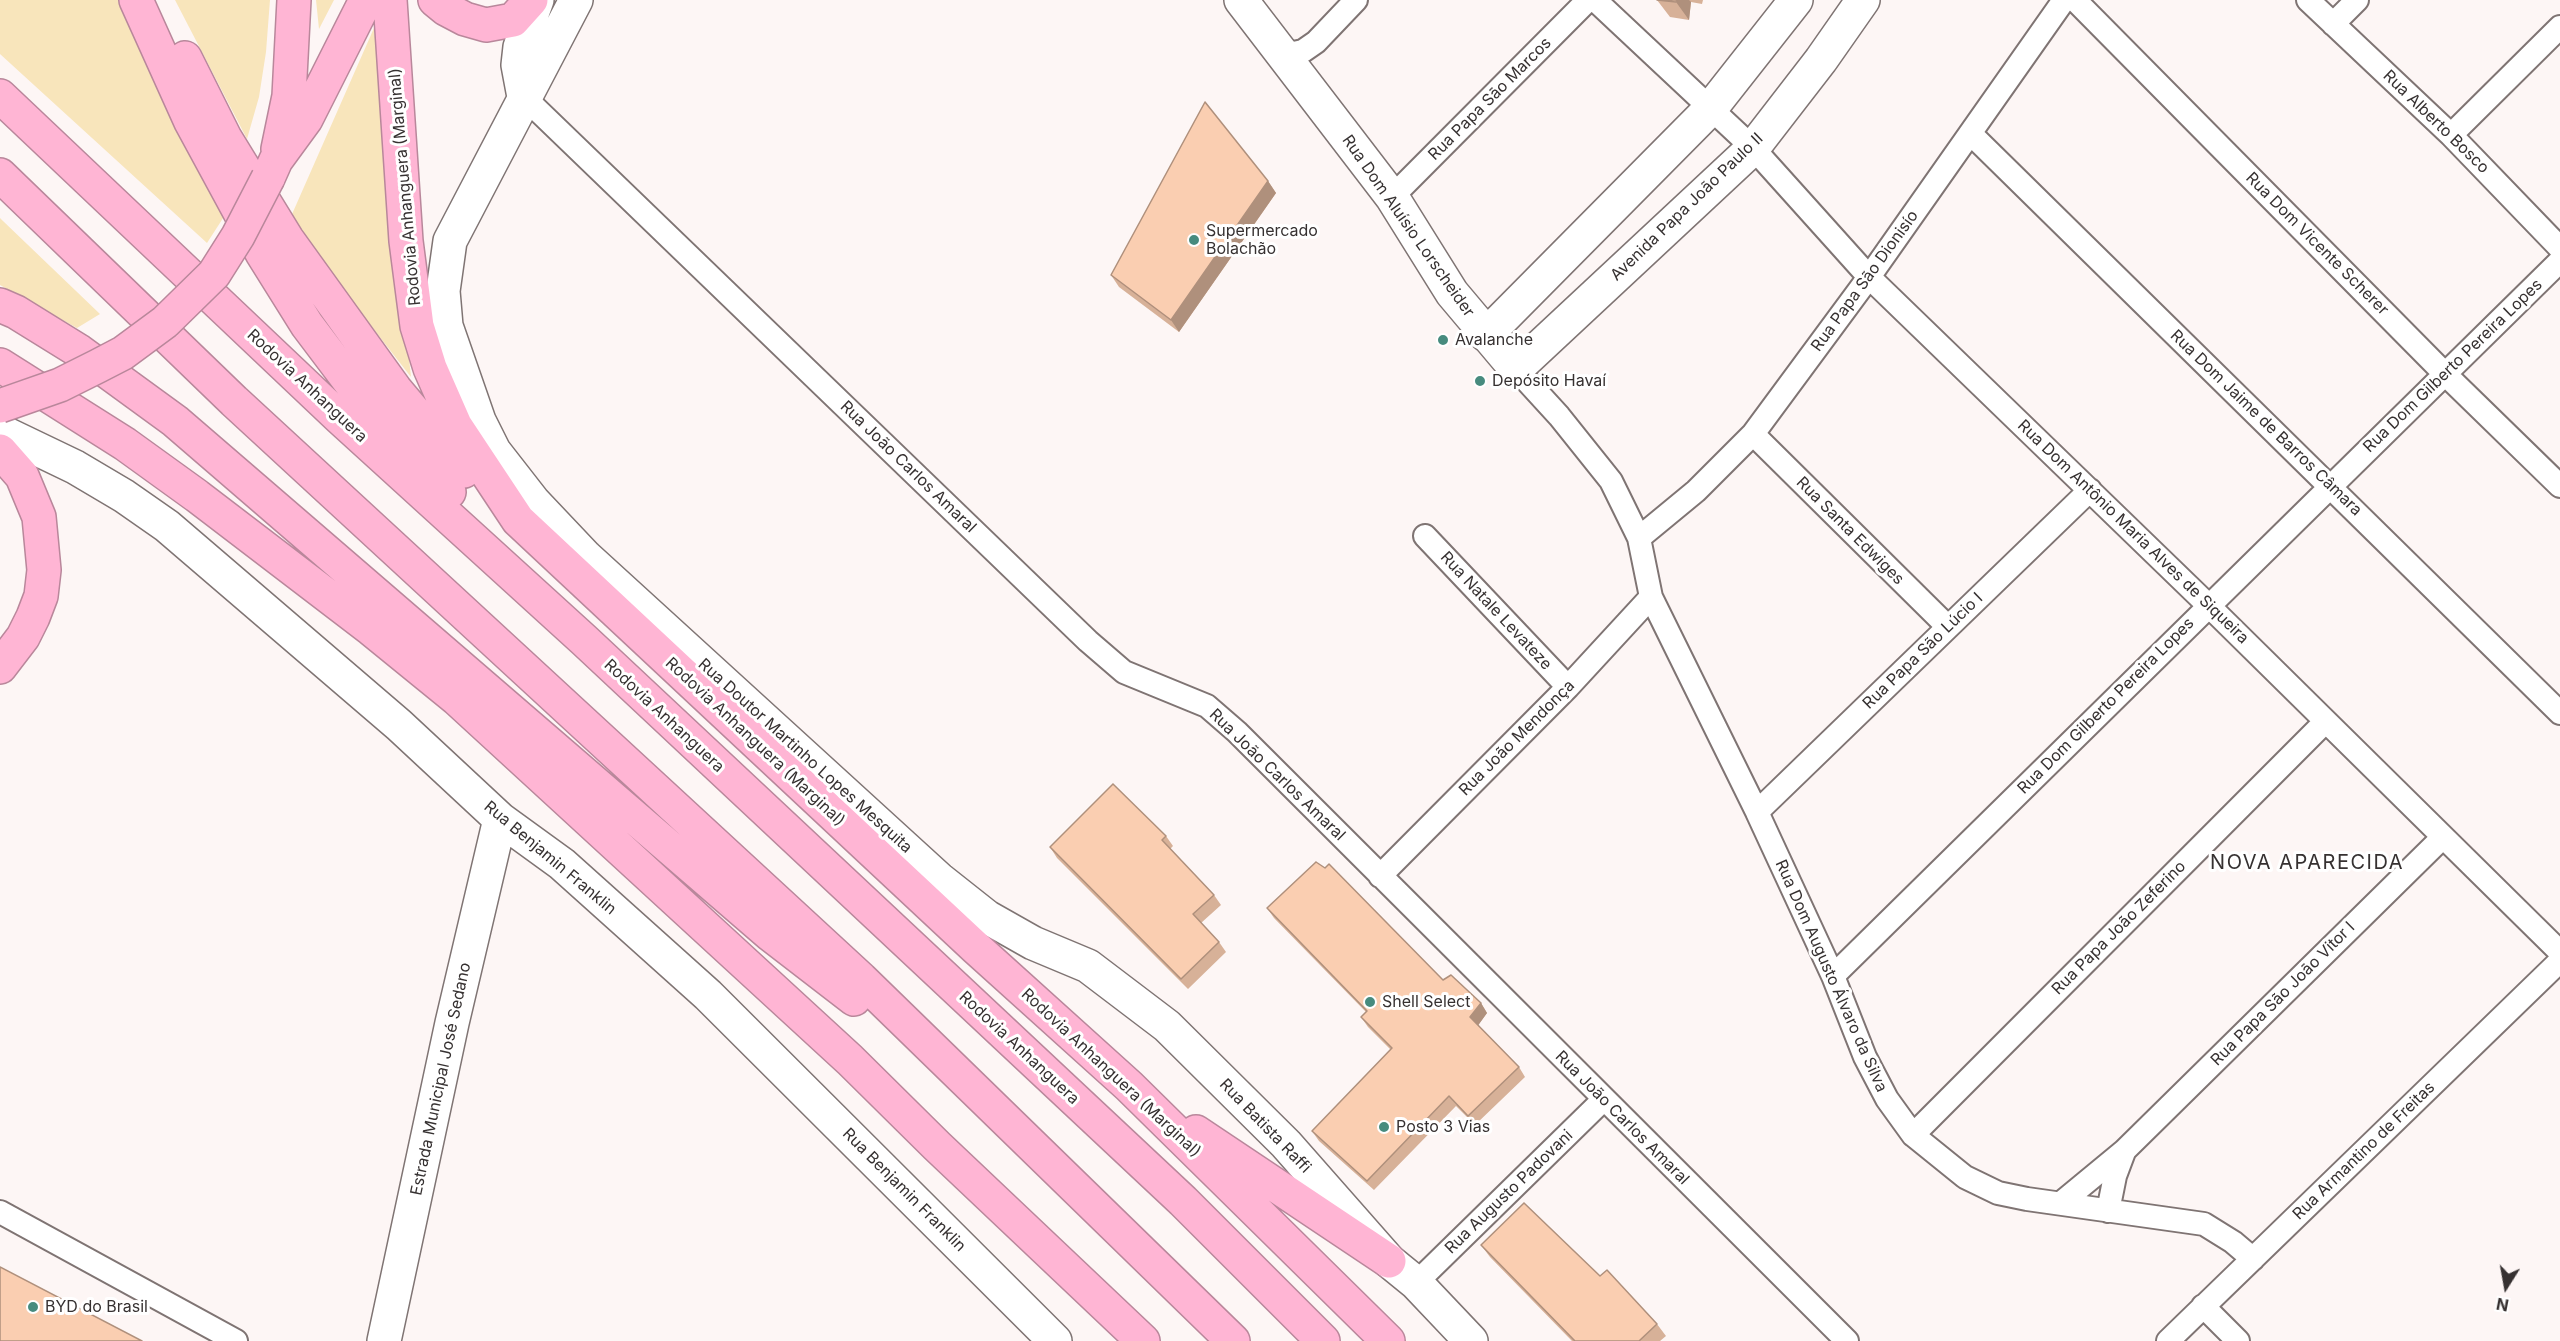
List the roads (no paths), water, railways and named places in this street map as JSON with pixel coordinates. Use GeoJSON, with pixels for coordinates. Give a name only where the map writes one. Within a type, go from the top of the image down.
{"type":"FeatureCollection","features":[{"type":"Feature","properties":{"kind":"highway"},"geometry":{"type":"LineString","coordinates":[[136,0],[191,122],[262,253],[307,325],[350,382],[584,640]]}},
{"type":"Feature","properties":{"kind":"highway"},"geometry":{"type":"LineString","coordinates":[[156,0],[225,138],[287,239],[395,389],[488,499],[518,520]]}},
{"type":"Feature","properties":{"kind":"highway"},"geometry":{"type":"LineString","coordinates":[[276,160],[289,96],[294,0]]}},
{"type":"Feature","properties":{"kind":"highway"},"geometry":{"type":"LineString","coordinates":[[0,406],[60,385],[115,358],[146,338],[214,274],[238,236],[276,160],[306,119],[366,0]]}},
{"type":"Feature","properties":{"kind":"highway","name":"Rodovia Anhanguera (Marginal)"},"geometry":{"type":"LineString","coordinates":[[390,0],[406,241],[417,326],[430,368],[455,425],[518,520],[976,948],[1129,1086],[1388,1341]]}},
{"type":"Feature","properties":{"kind":"highway"},"geometry":{"type":"LineString","coordinates":[[435,0],[465,19],[486,25],[513,20],[531,0]]}},
{"type":"Feature","properties":{"kind":"highway","name":"Rodovia Anhanguera"},"geometry":{"type":"LineString","coordinates":[[0,96],[340,418],[584,640],[1183,1201],[1323,1341]]}},
{"type":"Feature","properties":{"kind":"highway"},"geometry":{"type":"LineString","coordinates":[[0,175],[234,401],[861,979],[1233,1341]]}},
{"type":"Feature","properties":{"kind":"highway"},"geometry":{"type":"LineString","coordinates":[[0,305],[16,312],[79,351],[175,421],[771,935],[874,1014],[1089,1199]]}},
{"type":"Feature","properties":{"kind":"highway"},"geometry":{"type":"LineString","coordinates":[[0,322],[72,370],[195,467],[409,647],[443,679],[457,699]]}},
{"type":"Feature","properties":{"kind":"highway"},"geometry":{"type":"LineString","coordinates":[[0,365],[125,444],[197,496],[371,629],[457,699],[850,1060],[937,1146],[1143,1341]]}},
{"type":"Feature","properties":{"kind":"highway"},"geometry":{"type":"LineString","coordinates":[[0,451],[22,476],[39,516],[44,570],[41,596],[33,617],[23,637],[0,667]]}},
{"type":"Feature","properties":{"kind":"highway"},"geometry":{"type":"LineString","coordinates":[[1129,1086],[1389,1261]]}},
{"type":"Feature","properties":{"kind":"street"},"geometry":{"type":"LineString","coordinates":[[524,97],[518,65],[520,47],[537,0]]}},
{"type":"Feature","properties":{"kind":"street","name":"Rua Doutor Martinho Lopes Mesquita"},"geometry":{"type":"LineString","coordinates":[[576,0],[450,241],[443,291],[446,326],[479,421],[494,452],[533,501],[586,556],[939,879],[987,917],[1033,943]]}},
{"type":"Feature","properties":{"kind":"street","name":"Rua Dom Aluísio Lorscheider"},"geometry":{"type":"LineString","coordinates":[[1241,0],[1392,197],[1452,293],[1486,335],[1559,416],[1611,481],[1639,538]]}},
{"type":"Feature","properties":{"kind":"street"},"geometry":{"type":"LineString","coordinates":[[1280,50],[1294,53],[1303,51],[1316,42],[1356,0]]}},
{"type":"Feature","properties":{"kind":"street","name":"Rua Papa São Marcos"},"geometry":{"type":"LineString","coordinates":[[1392,197],[1587,0]]}},
{"type":"Feature","properties":{"kind":"street","name":"Rua Dom Antônio Maria Alves de Siqueira"},"geometry":{"type":"LineString","coordinates":[[1595,0],[1753,148],[1869,277],[2208,605],[2560,952]]}},
{"type":"Feature","properties":{"kind":"street"},"geometry":{"type":"LineString","coordinates":[[1486,335],[1711,108],[1796,0]]}},
{"type":"Feature","properties":{"kind":"street","name":"Avenida Papa João Paulo II"},"geometry":{"type":"LineString","coordinates":[[1516,369],[1753,148],[1821,60],[1863,0]]}},
{"type":"Feature","properties":{"kind":"street","name":"Rua Papa São Dionisío"},"geometry":{"type":"LineString","coordinates":[[1639,538],[1696,491],[1753,434],[1869,277],[2064,0]]}},
{"type":"Feature","properties":{"kind":"street","name":"Rua Dom Vicente Scherer"},"geometry":{"type":"LineString","coordinates":[[2075,0],[2445,374],[2560,486]]}},
{"type":"Feature","properties":{"kind":"street","name":"Rua Alberto Bosco"},"geometry":{"type":"LineString","coordinates":[[2308,0],[2451,135],[2560,248]]}},
{"type":"Feature","properties":{"kind":"street"},"geometry":{"type":"LineString","coordinates":[[2333,24],[2356,0]]}},
{"type":"Feature","properties":{"kind":"street"},"geometry":{"type":"LineString","coordinates":[[2451,135],[2560,27]]}},
{"type":"Feature","properties":{"kind":"street"},"geometry":{"type":"LineString","coordinates":[[1303,80],[1306,60],[1316,42]]}},
{"type":"Feature","properties":{"kind":"street","name":"Rua João Carlos Amaral"},"geometry":{"type":"LineString","coordinates":[[524,97],[1088,641],[1125,672],[1207,706],[1237,732],[1603,1100],[1847,1341]]}},
{"type":"Feature","properties":{"kind":"street","name":"Rua Dom Jaime de Barros Câmara"},"geometry":{"type":"LineString","coordinates":[[1971,134],[2560,713]]}},
{"type":"Feature","properties":{"kind":"street","name":"Rua Dom Gilberto Pereira Lopes"},"geometry":{"type":"LineString","coordinates":[[1833,976],[2560,261]]}},
{"type":"Feature","properties":{"kind":"street","name":"Rua Benjamin Franklin"},"geometry":{"type":"LineString","coordinates":[[0,431],[75,467],[168,526],[399,725],[500,819],[562,864],[708,995],[1055,1341]]}},
{"type":"Feature","properties":{"kind":"street","name":"Rua Santa Edwiges"},"geometry":{"type":"LineString","coordinates":[[1753,434],[1948,627]]}},
{"type":"Feature","properties":{"kind":"street","name":"Rua Papa São Lúcio I"},"geometry":{"type":"LineString","coordinates":[[1757,812],[2090,490]]}},
{"type":"Feature","properties":{"kind":"street","name":"Rua Natale Levateze"},"geometry":{"type":"LineString","coordinates":[[1425,536],[1568,687]]}},
{"type":"Feature","properties":{"kind":"street","name":"Rua Dom Augusto Álvaro da Silva"},"geometry":{"type":"LineString","coordinates":[[1639,538],[1651,597],[1757,812],[1833,976],[1865,1057],[1887,1099],[1913,1135],[1965,1177],[1998,1193],[2204,1224],[2233,1242],[2253,1259]]}},
{"type":"Feature","properties":{"kind":"street","name":"Rua João Mendonça"},"geometry":{"type":"LineString","coordinates":[[1380,876],[1568,687],[1651,597]]}},
{"type":"Feature","properties":{"kind":"street","name":"Rua Papa João Zeferino"},"geometry":{"type":"LineString","coordinates":[[1913,1135],[2325,722]]}},
{"type":"Feature","properties":{"kind":"street","name":"Estrada Municipal José Sedano"},"geometry":{"type":"LineString","coordinates":[[384,1341],[452,1023],[500,819]]}},
{"type":"Feature","properties":{"kind":"street","name":"Rua Papa São João Vitor I"},"geometry":{"type":"LineString","coordinates":[[2061,1203],[2124,1151],[2443,837]]}},
{"type":"Feature","properties":{"kind":"street","name":"Rua Batista Raffi"},"geometry":{"type":"LineString","coordinates":[[1033,943],[1088,966],[1167,1026],[1286,1144],[1389,1261],[1416,1283],[1471,1341]]}},
{"type":"Feature","properties":{"kind":"street","name":"Rua Armantino de Freitas"},"geometry":{"type":"LineString","coordinates":[[2168,1341],[2560,961]]}},
{"type":"Feature","properties":{"kind":"street","name":"Rua Augusto Padovani"},"geometry":{"type":"LineString","coordinates":[[1416,1283],[1603,1100]]}},
{"type":"Feature","properties":{"kind":"street","name":"Rua Papa São João Vitor I"},"geometry":{"type":"LineString","coordinates":[[2108,1211],[2115,1176],[2124,1151]]}},
{"type":"Feature","properties":{"kind":"street"},"geometry":{"type":"LineString","coordinates":[[0,1212],[236,1341]]}},
{"type":"Feature","properties":{"kind":"street"},"geometry":{"type":"LineString","coordinates":[[2203,1306],[2238,1341]]}},
{"type":"Feature","properties":{"kind":"place","name":"Supermercado Bolachão"},"geometry":{"type":"Point","coordinates":[1194,240]}},
{"type":"Feature","properties":{"kind":"place","name":"Avalanche"},"geometry":{"type":"Point","coordinates":[1443,340]}},
{"type":"Feature","properties":{"kind":"place","name":"Depósito Havaí"},"geometry":{"type":"Point","coordinates":[1480,381]}},
{"type":"Feature","properties":{"kind":"place","name":"Shell Select"},"geometry":{"type":"Point","coordinates":[1370,1002]}},
{"type":"Feature","properties":{"kind":"place","name":"Posto 3 Vias"},"geometry":{"type":"Point","coordinates":[1384,1127]}},
{"type":"Feature","properties":{"kind":"place","name":"BYD do Brasil"},"geometry":{"type":"Point","coordinates":[33,1307]}},
{"type":"Feature","properties":{"kind":"district","name":"NOVA APARECIDA"},"geometry":{"type":"Point","coordinates":[2307,863]}}]}
